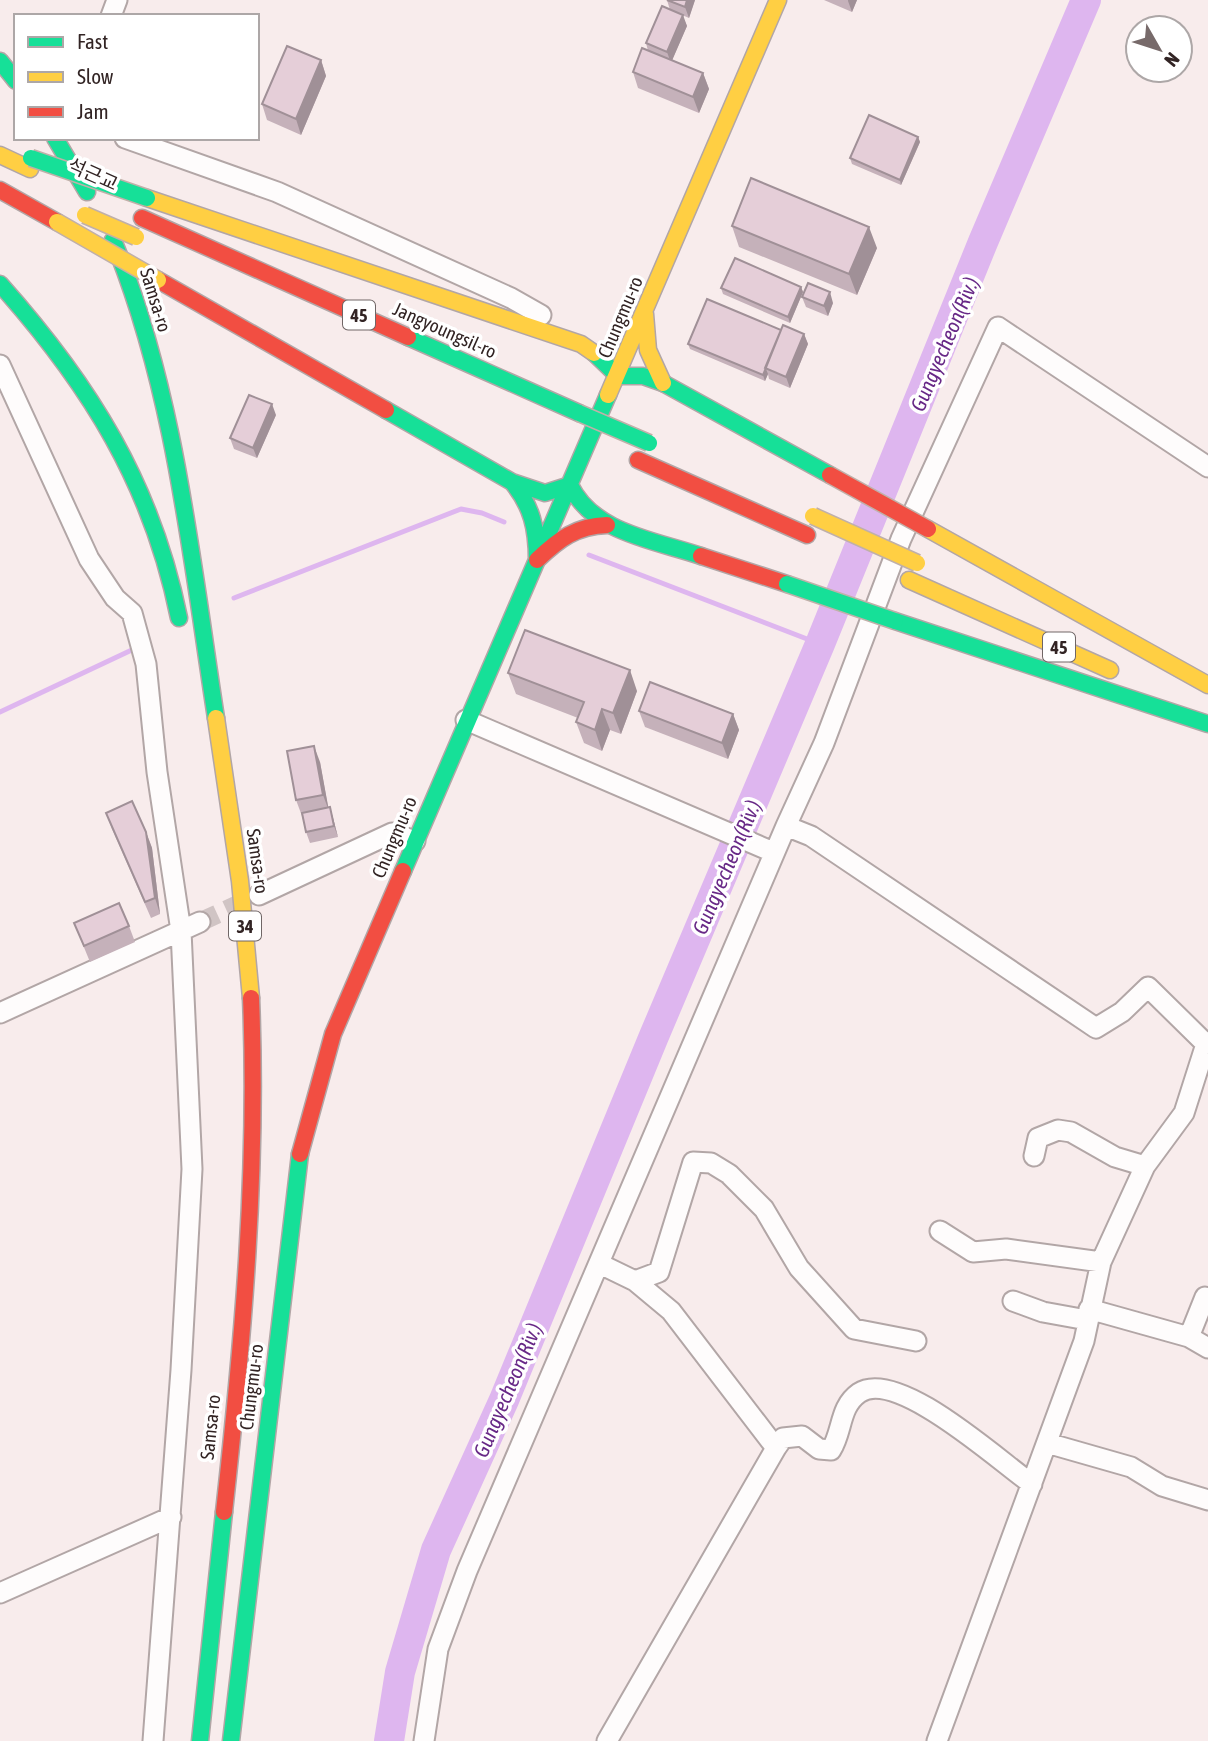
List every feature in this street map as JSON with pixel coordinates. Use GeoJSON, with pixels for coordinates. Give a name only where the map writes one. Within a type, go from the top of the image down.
{"type":"FeatureCollection","features":[{"type":"Feature","properties":{"kind":"main road","name":"Chungmu-ro"},"geometry":{"type":"LineString","coordinates":[[231,1741],[300,1152],[332,1034],[466,720],[645,314],[778,0]]}},
{"type":"Feature","properties":{"kind":"main road"},"geometry":{"type":"LineString","coordinates":[[0,61],[14,78]]}},
{"type":"Feature","properties":{"kind":"main road","name":"Samsa-ro"},"geometry":{"type":"LineString","coordinates":[[56,140],[115,244],[141,318],[171,440],[243,895],[253,1047],[245,1266],[200,1741]]}},
{"type":"Feature","properties":{"kind":"main road"},"geometry":{"type":"LineString","coordinates":[[0,148],[31,164]]}},
{"type":"Feature","properties":{"kind":"main road"},"geometry":{"type":"LineString","coordinates":[[0,155],[147,198],[593,341],[601,357],[618,376],[643,376],[663,383],[1208,685]]}},
{"type":"Feature","properties":{"kind":"main road","name":"석근교"},"geometry":{"type":"LineString","coordinates":[[31,164],[103,201]]}},
{"type":"Feature","properties":{"kind":"main road","name":"석근교"},"geometry":{"type":"LineString","coordinates":[[0,180],[143,240]]}},
{"type":"Feature","properties":{"kind":"main road"},"geometry":{"type":"LineString","coordinates":[[0,190],[512,482],[545,493],[570,485],[579,505],[590,516],[607,525],[1208,724]]}},
{"type":"Feature","properties":{"kind":"main road","name":"Jangyoungsil-ro"},"geometry":{"type":"LineString","coordinates":[[133,214],[655,446]]}},
{"type":"Feature","properties":{"kind":"main road"},"geometry":{"type":"LineString","coordinates":[[0,284],[67,360],[113,435],[153,524],[176,601],[180,628]]}},
{"type":"Feature","properties":{"kind":"main road"},"geometry":{"type":"LineString","coordinates":[[620,332],[645,314]]}},
{"type":"Feature","properties":{"kind":"main road"},"geometry":{"type":"LineString","coordinates":[[645,314],[645,345],[652,366],[663,383]]}},
{"type":"Feature","properties":{"kind":"main road"},"geometry":{"type":"LineString","coordinates":[[569,430],[604,445]]}},
{"type":"Feature","properties":{"kind":"main road"},"geometry":{"type":"LineString","coordinates":[[633,458],[813,538]]}},
{"type":"Feature","properties":{"kind":"main road"},"geometry":{"type":"LineString","coordinates":[[512,482],[527,498],[535,515],[537,561]]}},
{"type":"Feature","properties":{"kind":"main road"},"geometry":{"type":"LineString","coordinates":[[806,513],[923,565]]}},
{"type":"Feature","properties":{"kind":"main road"},"geometry":{"type":"LineString","coordinates":[[537,561],[559,538],[576,528],[607,525]]}},
{"type":"Feature","properties":{"kind":"main road","name":"45"},"geometry":{"type":"LineString","coordinates":[[871,564],[1121,675]]}},
{"type":"Feature","properties":{"kind":"main road","name":"45"},"geometry":{"type":"LineString","coordinates":[[1094,641],[1208,692]]}},
{"type":"Feature","properties":{"kind":"main road"},"geometry":{"type":"LineString","coordinates":[[1146,686],[1208,713]]}},
{"type":"Feature","properties":{"kind":"street"},"geometry":{"type":"LineString","coordinates":[[131,140],[277,192],[510,298],[532,312],[579,330],[593,341]]}},
{"type":"Feature","properties":{"kind":"street"},"geometry":{"type":"LineString","coordinates":[[424,1741],[438,1649],[467,1571],[600,1265],[766,849],[786,826],[824,743],[901,539],[998,327],[1208,467]]}},
{"type":"Feature","properties":{"kind":"street"},"geometry":{"type":"LineString","coordinates":[[0,365],[89,559],[115,598],[132,613],[146,664],[157,772],[181,931],[192,1169],[171,1517],[153,1741]]}},
{"type":"Feature","properties":{"kind":"street"},"geometry":{"type":"LineString","coordinates":[[466,720],[766,849]]}},
{"type":"Feature","properties":{"kind":"street"},"geometry":{"type":"LineString","coordinates":[[786,826],[811,836],[1096,1028],[1122,1012],[1148,987],[1207,1043],[1184,1113],[1145,1166],[1101,1262],[1084,1341],[937,1741]]}},
{"type":"Feature","properties":{"kind":"street"},"geometry":{"type":"LineString","coordinates":[[259,895],[392,833],[415,841]]}},
{"type":"Feature","properties":{"kind":"street"},"geometry":{"type":"LineString","coordinates":[[0,1013],[200,922]]}},
{"type":"Feature","properties":{"kind":"street"},"geometry":{"type":"LineString","coordinates":[[1034,1156],[1038,1138],[1058,1130],[1071,1132],[1115,1157],[1145,1166]]}},
{"type":"Feature","properties":{"kind":"street"},"geometry":{"type":"LineString","coordinates":[[635,1281],[659,1272],[693,1162],[711,1163],[729,1174],[764,1209],[799,1268],[854,1329],[916,1341]]}},
{"type":"Feature","properties":{"kind":"street"},"geometry":{"type":"LineString","coordinates":[[940,1231],[973,1252],[1006,1249],[1101,1262]]}},
{"type":"Feature","properties":{"kind":"street"},"geometry":{"type":"LineString","coordinates":[[600,1265],[635,1281],[671,1311],[776,1448]]}},
{"type":"Feature","properties":{"kind":"street"},"geometry":{"type":"LineString","coordinates":[[1189,1337],[1205,1297]]}},
{"type":"Feature","properties":{"kind":"street"},"geometry":{"type":"LineString","coordinates":[[1013,1301],[1043,1312],[1088,1314],[1189,1337],[1208,1348]]}},
{"type":"Feature","properties":{"kind":"street"},"geometry":{"type":"LineString","coordinates":[[607,1741],[783,1438],[802,1436],[819,1449],[831,1450],[849,1402],[870,1388],[886,1389],[905,1395],[971,1435],[987,1447],[997,1461],[1032,1484]]}},
{"type":"Feature","properties":{"kind":"street"},"geometry":{"type":"LineString","coordinates":[[1047,1443],[1131,1467],[1162,1486],[1208,1500]]}},
{"type":"Feature","properties":{"kind":"street"},"geometry":{"type":"LineString","coordinates":[[0,1592],[171,1517]]}},
{"type":"Feature","properties":{"kind":"street"},"geometry":{"type":"LineString","coordinates":[[945,1716],[953,1729],[950,1741]]}},
{"type":"Feature","properties":{"kind":"building"},"geometry":{"type":"Polygon","coordinates":[[[667,0],[687,0],[685,7],[667,0]]]}},
{"type":"Feature","properties":{"kind":"building"},"geometry":{"type":"Polygon","coordinates":[[[662,6],[683,15],[667,52],[646,43],[662,6]]]}},
{"type":"Feature","properties":{"kind":"building"},"geometry":{"type":"Polygon","coordinates":[[[287,46],[321,60],[296,119],[262,104],[287,46]]]}},
{"type":"Feature","properties":{"kind":"building"},"geometry":{"type":"Polygon","coordinates":[[[642,48],[703,73],[693,97],[633,72],[642,48]]]}},
{"type":"Feature","properties":{"kind":"building"},"geometry":{"type":"Polygon","coordinates":[[[869,115],[918,137],[900,180],[850,158],[869,115]]]}},
{"type":"Feature","properties":{"kind":"building"},"geometry":{"type":"Polygon","coordinates":[[[751,178],[869,227],[849,274],[732,226],[751,178]]]}},
{"type":"Feature","properties":{"kind":"building"},"geometry":{"type":"Polygon","coordinates":[[[735,258],[801,287],[788,317],[721,288],[735,258]]]}},
{"type":"Feature","properties":{"kind":"building"},"geometry":{"type":"Polygon","coordinates":[[[808,283],[830,292],[824,306],[802,297],[808,283]]]}},
{"type":"Feature","properties":{"kind":"building"},"geometry":{"type":"Polygon","coordinates":[[[707,299],[781,330],[763,375],[688,344],[707,299]]]}},
{"type":"Feature","properties":{"kind":"building"},"geometry":{"type":"Polygon","coordinates":[[[783,325],[804,334],[786,377],[765,368],[783,325]]]}},
{"type":"Feature","properties":{"kind":"building"},"geometry":{"type":"Polygon","coordinates":[[[249,395],[272,404],[253,448],[230,438],[249,395]]]}},
{"type":"Feature","properties":{"kind":"building"},"geometry":{"type":"Polygon","coordinates":[[[525,630],[630,670],[613,713],[602,709],[595,730],[576,722],[584,702],[508,673],[525,630]]]}},
{"type":"Feature","properties":{"kind":"building"},"geometry":{"type":"Polygon","coordinates":[[[650,682],[733,714],[722,743],[639,711],[650,682]]]}},
{"type":"Feature","properties":{"kind":"building"},"geometry":{"type":"Polygon","coordinates":[[[314,746],[323,795],[296,800],[287,751],[314,746]]]}},
{"type":"Feature","properties":{"kind":"building"},"geometry":{"type":"Polygon","coordinates":[[[132,801],[146,832],[155,898],[145,902],[106,813],[132,801]]]}},
{"type":"Feature","properties":{"kind":"building"},"geometry":{"type":"Polygon","coordinates":[[[330,807],[334,826],[306,832],[302,813],[330,807]]]}},
{"type":"Feature","properties":{"kind":"building"},"geometry":{"type":"Polygon","coordinates":[[[119,903],[129,926],[84,946],[74,923],[119,903]]]}},
{"type":"Feature","properties":{"kind":"waterway","name":"Gungyecheon(Riv.)"},"geometry":{"type":"LineString","coordinates":[[389,1741],[400,1672],[436,1550],[504,1400],[820,644],[983,242],[1086,0]]}},
{"type":"Feature","properties":{"kind":"waterway"},"geometry":{"type":"LineString","coordinates":[[234,598],[461,509],[482,513],[504,522]]}},
{"type":"Feature","properties":{"kind":"waterway"},"geometry":{"type":"LineString","coordinates":[[589,555],[820,644]]}},
{"type":"Feature","properties":{"kind":"waterway"},"geometry":{"type":"LineString","coordinates":[[0,712],[136,648]]}},
{"type":"Feature","properties":{"kind":"tunnel"},"geometry":{"type":"LineString","coordinates":[[200,922],[248,900]]}},
{"type":"Feature","properties":{"kind":"traffic: fast"},"geometry":{"type":"LineString","coordinates":[[0,61],[14,78]]}},
{"type":"Feature","properties":{"kind":"traffic: fast"},"geometry":{"type":"LineString","coordinates":[[56,140],[87,192]]}},
{"type":"Feature","properties":{"kind":"traffic: fast"},"geometry":{"type":"LineString","coordinates":[[31,158],[147,198]]}},
{"type":"Feature","properties":{"kind":"traffic: fast"},"geometry":{"type":"LineString","coordinates":[[113,240],[152,356],[166,415],[189,536],[216,718]]}},
{"type":"Feature","properties":{"kind":"traffic: fast"},"geometry":{"type":"LineString","coordinates":[[0,284],[62,360],[113,439],[152,523],[179,618]]}},
{"type":"Feature","properties":{"kind":"traffic: fast"},"geometry":{"type":"LineString","coordinates":[[408,337],[579,413]]}},
{"type":"Feature","properties":{"kind":"traffic: fast"},"geometry":{"type":"LineString","coordinates":[[594,353],[618,376],[643,376],[663,383],[830,475]]}},
{"type":"Feature","properties":{"kind":"traffic: fast"},"geometry":{"type":"LineString","coordinates":[[403,871],[608,395]]}},
{"type":"Feature","properties":{"kind":"traffic: fast"},"geometry":{"type":"LineString","coordinates":[[386,410],[512,482],[545,493],[570,485],[580,501],[609,524],[645,539],[701,556]]}},
{"type":"Feature","properties":{"kind":"traffic: fast"},"geometry":{"type":"LineString","coordinates":[[579,413],[649,443]]}},
{"type":"Feature","properties":{"kind":"traffic: fast"},"geometry":{"type":"LineString","coordinates":[[512,482],[532,518],[537,560]]}},
{"type":"Feature","properties":{"kind":"traffic: fast"},"geometry":{"type":"LineString","coordinates":[[787,584],[895,621]]}},
{"type":"Feature","properties":{"kind":"traffic: fast"},"geometry":{"type":"LineString","coordinates":[[895,621],[1208,724]]}},
{"type":"Feature","properties":{"kind":"traffic: fast"},"geometry":{"type":"LineString","coordinates":[[231,1741],[300,1154]]}},
{"type":"Feature","properties":{"kind":"traffic: fast"},"geometry":{"type":"LineString","coordinates":[[200,1741],[224,1512]]}},
{"type":"Feature","properties":{"kind":"traffic: slow"},"geometry":{"type":"LineString","coordinates":[[608,395],[778,0]]}},
{"type":"Feature","properties":{"kind":"traffic: slow"},"geometry":{"type":"LineString","coordinates":[[0,155],[30,169]]}},
{"type":"Feature","properties":{"kind":"traffic: slow"},"geometry":{"type":"LineString","coordinates":[[147,198],[581,344],[594,353]]}},
{"type":"Feature","properties":{"kind":"traffic: slow"},"geometry":{"type":"LineString","coordinates":[[85,215],[136,237]]}},
{"type":"Feature","properties":{"kind":"traffic: slow"},"geometry":{"type":"LineString","coordinates":[[57,222],[158,280]]}},
{"type":"Feature","properties":{"kind":"traffic: slow"},"geometry":{"type":"LineString","coordinates":[[645,314],[648,350],[663,383]]}},
{"type":"Feature","properties":{"kind":"traffic: slow"},"geometry":{"type":"LineString","coordinates":[[813,516],[917,563]]}},
{"type":"Feature","properties":{"kind":"traffic: slow"},"geometry":{"type":"LineString","coordinates":[[928,529],[1208,685]]}},
{"type":"Feature","properties":{"kind":"traffic: slow"},"geometry":{"type":"LineString","coordinates":[[909,580],[1110,670]]}},
{"type":"Feature","properties":{"kind":"traffic: slow"},"geometry":{"type":"LineString","coordinates":[[216,718],[240,881],[251,998]]}},
{"type":"Feature","properties":{"kind":"traffic: jam"},"geometry":{"type":"LineString","coordinates":[[0,190],[57,222]]}},
{"type":"Feature","properties":{"kind":"traffic: jam"},"geometry":{"type":"LineString","coordinates":[[142,218],[408,337]]}},
{"type":"Feature","properties":{"kind":"traffic: jam"},"geometry":{"type":"LineString","coordinates":[[158,280],[386,410]]}},
{"type":"Feature","properties":{"kind":"traffic: jam"},"geometry":{"type":"LineString","coordinates":[[638,460],[807,535]]}},
{"type":"Feature","properties":{"kind":"traffic: jam"},"geometry":{"type":"LineString","coordinates":[[830,475],[928,529]]}},
{"type":"Feature","properties":{"kind":"traffic: jam"},"geometry":{"type":"LineString","coordinates":[[537,560],[569,535],[586,528],[607,525]]}},
{"type":"Feature","properties":{"kind":"traffic: jam"},"geometry":{"type":"LineString","coordinates":[[701,556],[787,584]]}},
{"type":"Feature","properties":{"kind":"traffic: jam"},"geometry":{"type":"LineString","coordinates":[[300,1154],[333,1034],[403,871]]}},
{"type":"Feature","properties":{"kind":"traffic: jam"},"geometry":{"type":"LineString","coordinates":[[224,1512],[237,1384],[251,1191],[251,998]]}}]}
